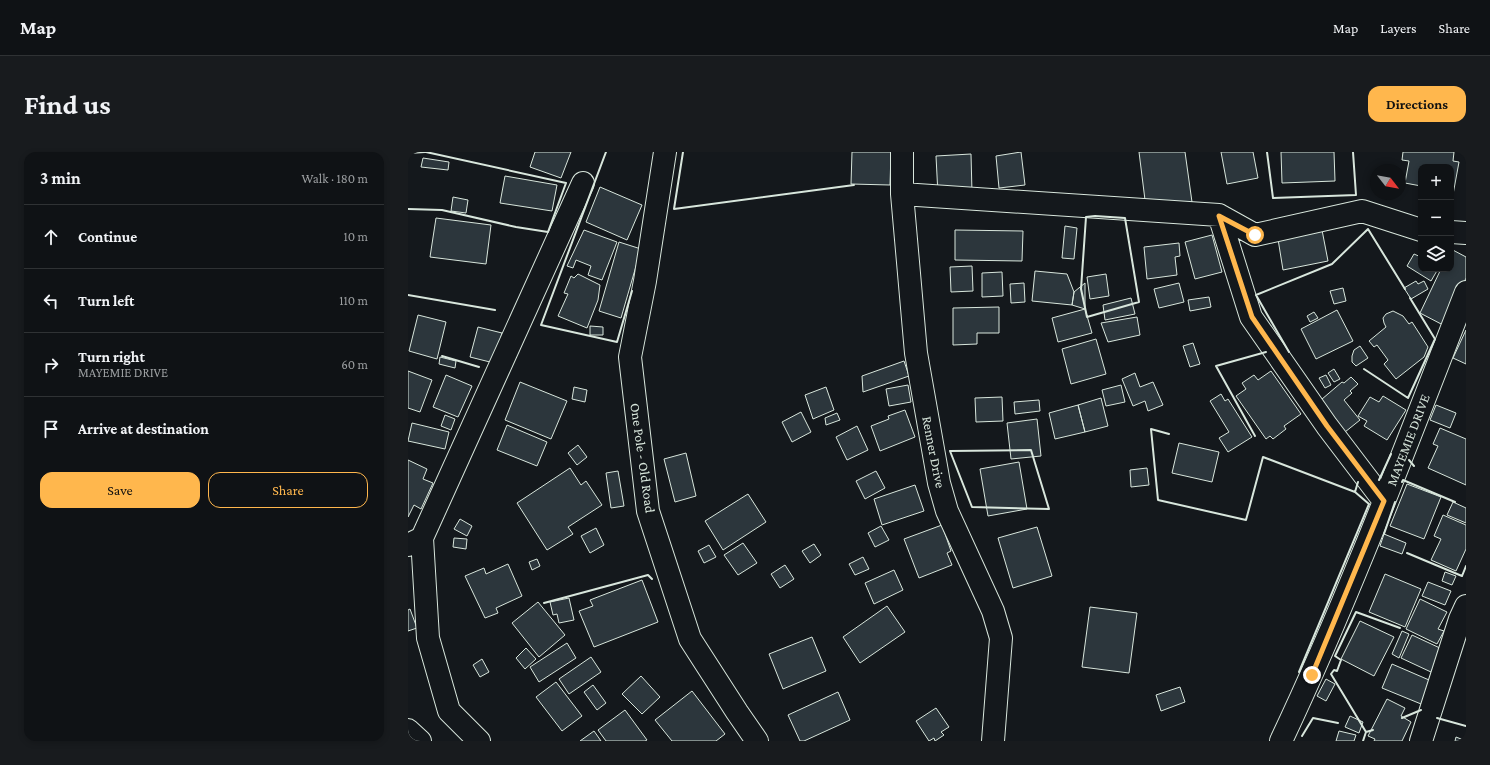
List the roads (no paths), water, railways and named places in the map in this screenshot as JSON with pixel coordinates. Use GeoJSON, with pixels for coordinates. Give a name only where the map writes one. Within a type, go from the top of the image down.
{"type":"FeatureCollection","features":[{"type":"Feature","properties":{"kind":"main road","name":"One Pole - Old Road"},"geometry":{"type":"LineString","coordinates":[[665,152],[645,281],[630,358],[648,511],[690,639],[757,741]]}},
{"type":"Feature","properties":{"kind":"main road","name":"Renner Drive"},"geometry":{"type":"LineString","coordinates":[[902,152],[902,194],[916,353],[939,483],[947,511],[993,611],[1001,638],[993,741]]}},
{"type":"Feature","properties":{"kind":"main road"},"geometry":{"type":"LineString","coordinates":[[479,741],[449,711],[428,638],[415,541],[583,183]]}},
{"type":"Feature","properties":{"kind":"main road"},"geometry":{"type":"LineString","coordinates":[[902,194],[1219,216],[1255,235],[1362,212],[1418,229]]}},
{"type":"Feature","properties":{"kind":"main road"},"geometry":{"type":"LineString","coordinates":[[1219,216],[1252,317],[1327,426],[1384,501]]}},
{"type":"Feature","properties":{"kind":"main road"},"geometry":{"type":"LineString","coordinates":[[1454,232],[1466,233]]}},
{"type":"Feature","properties":{"kind":"main road","name":"MAYEMIE DRIVE"},"geometry":{"type":"LineString","coordinates":[[1281,741],[1312,675],[1384,501],[1466,292]]}},
{"type":"Feature","properties":{"kind":"main road"},"geometry":{"type":"LineString","coordinates":[[1421,741],[1460,619],[1466,606]]}},
{"type":"Feature","properties":{"kind":"main road"},"geometry":{"type":"LineString","coordinates":[[408,730],[420,741]]}}]}
